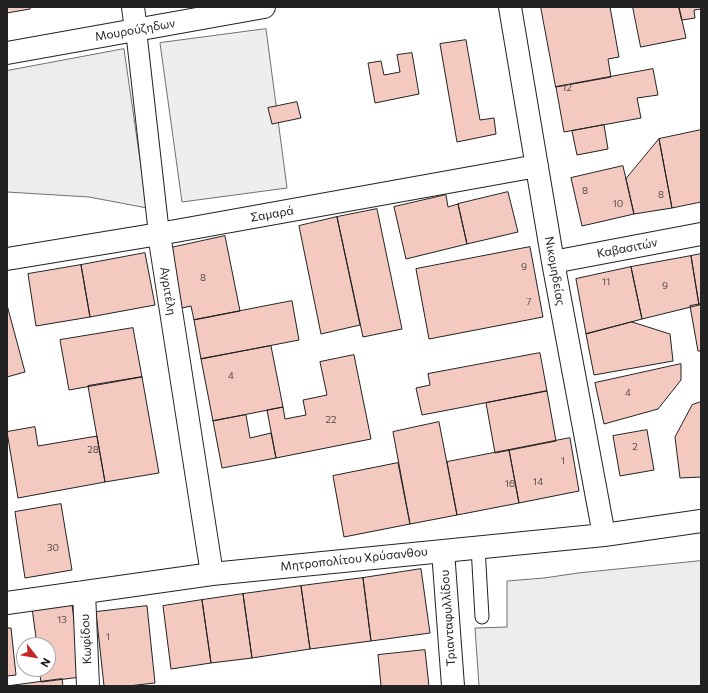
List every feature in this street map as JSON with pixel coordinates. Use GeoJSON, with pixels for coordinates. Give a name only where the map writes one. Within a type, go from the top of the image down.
{"type":"FeatureCollection","features":[{"type":"Feature","properties":{"kind":"street","name":"Αγριτέλη"},"geometry":{"type":"LineString","coordinates":[[133,7],[159,234],[212,574]]}},
{"type":"Feature","properties":{"kind":"street","name":"Μουρούζηδων"},"geometry":{"type":"LineString","coordinates":[[7,53],[264,7]]}},
{"type":"Feature","properties":{"kind":"street","name":"Νικομηδείας"},"geometry":{"type":"LineString","coordinates":[[510,7],[554,262],[604,535]]}},
{"type":"Feature","properties":{"kind":"street","name":"Σαμαρά"},"geometry":{"type":"LineString","coordinates":[[7,259],[159,234],[537,166]]}},
{"type":"Feature","properties":{"kind":"street","name":"Καβασιτών"},"geometry":{"type":"LineString","coordinates":[[554,262],[701,234]]}},
{"type":"Feature","properties":{"kind":"street","name":"Μητροπολίτου Χρύσανθου"},"geometry":{"type":"LineString","coordinates":[[7,603],[212,574],[604,535],[701,521]]}},
{"type":"Feature","properties":{"kind":"street","name":"Τριανταφυλλίδου"},"geometry":{"type":"LineString","coordinates":[[443,551],[453,686]]}},
{"type":"Feature","properties":{"kind":"street","name":"Κωφίδου"},"geometry":{"type":"LineString","coordinates":[[84,592],[88,686]]}},
{"type":"Feature","properties":{"kind":"lane"},"geometry":{"type":"LineString","coordinates":[[478,547],[482,617]]}},
{"type":"Feature","properties":{"kind":"shaded area"},"geometry":{"type":"Polygon","coordinates":[[[266,29],[287,188],[182,202],[160,43],[266,29]]]}},
{"type":"Feature","properties":{"kind":"shaded area"},"geometry":{"type":"Polygon","coordinates":[[[124,49],[147,208],[89,197],[7,192],[7,71],[124,49]]]}},
{"type":"Feature","properties":{"kind":"shaded area"},"geometry":{"type":"Polygon","coordinates":[[[701,561],[701,686],[479,686],[475,628],[507,627],[507,581],[701,561]]]}},
{"type":"Feature","properties":{"kind":"building"},"geometry":{"type":"Polygon","coordinates":[[[7,7],[30,7],[30,9],[7,13],[7,7]]]}},
{"type":"Feature","properties":{"kind":"building"},"geometry":{"type":"Polygon","coordinates":[[[541,7],[610,7],[619,57],[608,59],[611,77],[556,87],[541,7]]]}},
{"type":"Feature","properties":{"kind":"building"},"geometry":{"type":"Polygon","coordinates":[[[633,7],[679,7],[686,38],[641,47],[633,7]]]}},
{"type":"Feature","properties":{"kind":"building"},"geometry":{"type":"Polygon","coordinates":[[[679,7],[701,7],[701,9],[694,10],[695,18],[682,20],[679,7]]]}},
{"type":"Feature","properties":{"kind":"building"},"geometry":{"type":"Polygon","coordinates":[[[466,40],[480,120],[494,118],[496,134],[457,142],[440,44],[466,40]]]}},
{"type":"Feature","properties":{"kind":"building"},"geometry":{"type":"Polygon","coordinates":[[[412,53],[419,94],[375,103],[368,63],[381,61],[384,75],[400,72],[397,55],[412,53]]]}},
{"type":"Feature","properties":{"kind":"building"},"geometry":{"type":"Polygon","coordinates":[[[653,69],[658,95],[637,98],[641,118],[564,132],[556,87],[653,69]]]}},
{"type":"Feature","properties":{"kind":"building"},"geometry":{"type":"Polygon","coordinates":[[[297,102],[301,118],[272,124],[268,108],[297,102]]]}},
{"type":"Feature","properties":{"kind":"building"},"geometry":{"type":"Polygon","coordinates":[[[604,125],[608,149],[577,155],[572,131],[604,125]]]}},
{"type":"Feature","properties":{"kind":"building"},"geometry":{"type":"Polygon","coordinates":[[[701,130],[701,202],[672,208],[659,139],[701,130]]]}},
{"type":"Feature","properties":{"kind":"building"},"geometry":{"type":"Polygon","coordinates":[[[659,139],[672,208],[634,214],[626,179],[659,139]]]}},
{"type":"Feature","properties":{"kind":"building"},"geometry":{"type":"Polygon","coordinates":[[[623,166],[634,214],[582,226],[571,178],[623,166]]]}},
{"type":"Feature","properties":{"kind":"building"},"geometry":{"type":"Polygon","coordinates":[[[508,192],[518,232],[467,244],[458,204],[508,192]]]}},
{"type":"Feature","properties":{"kind":"building"},"geometry":{"type":"Polygon","coordinates":[[[446,195],[448,207],[458,204],[467,244],[406,259],[394,207],[446,195]]]}},
{"type":"Feature","properties":{"kind":"building"},"geometry":{"type":"Polygon","coordinates":[[[377,209],[402,329],[363,337],[337,217],[377,209]]]}},
{"type":"Feature","properties":{"kind":"building"},"geometry":{"type":"Polygon","coordinates":[[[337,217],[360,325],[321,334],[299,226],[337,217]]]}},
{"type":"Feature","properties":{"kind":"building"},"geometry":{"type":"Polygon","coordinates":[[[225,236],[240,311],[194,320],[191,306],[182,308],[170,248],[225,236]]]}},
{"type":"Feature","properties":{"kind":"building"},"geometry":{"type":"Polygon","coordinates":[[[530,247],[543,317],[429,339],[416,269],[530,247]]]}},
{"type":"Feature","properties":{"kind":"building"},"geometry":{"type":"Polygon","coordinates":[[[145,253],[155,305],[90,317],[81,265],[145,253]]]}},
{"type":"Feature","properties":{"kind":"building"},"geometry":{"type":"Polygon","coordinates":[[[701,254],[701,304],[699,305],[691,256],[701,254]]]}},
{"type":"Feature","properties":{"kind":"building"},"geometry":{"type":"Polygon","coordinates":[[[691,256],[699,305],[642,319],[631,267],[691,256]]]}},
{"type":"Feature","properties":{"kind":"building"},"geometry":{"type":"Polygon","coordinates":[[[81,265],[90,317],[36,326],[28,274],[81,265]]]}},
{"type":"Feature","properties":{"kind":"building"},"geometry":{"type":"Polygon","coordinates":[[[631,267],[642,319],[586,334],[576,279],[631,267]]]}},
{"type":"Feature","properties":{"kind":"building"},"geometry":{"type":"Polygon","coordinates":[[[292,301],[299,340],[201,359],[194,320],[292,301]]]}},
{"type":"Feature","properties":{"kind":"building"},"geometry":{"type":"Polygon","coordinates":[[[701,304],[701,351],[698,351],[690,306],[701,304]]]}},
{"type":"Feature","properties":{"kind":"building"},"geometry":{"type":"Polygon","coordinates":[[[7,305],[25,372],[7,377],[7,305]]]}},
{"type":"Feature","properties":{"kind":"building"},"geometry":{"type":"Polygon","coordinates":[[[632,322],[670,334],[673,361],[594,375],[586,334],[632,322]]]}},
{"type":"Feature","properties":{"kind":"building"},"geometry":{"type":"Polygon","coordinates":[[[133,328],[142,377],[69,390],[60,340],[133,328]]]}},
{"type":"Feature","properties":{"kind":"building"},"geometry":{"type":"Polygon","coordinates":[[[271,346],[283,407],[213,421],[201,359],[271,346]]]}},
{"type":"Feature","properties":{"kind":"building"},"geometry":{"type":"Polygon","coordinates":[[[540,353],[547,391],[422,415],[416,388],[430,385],[428,374],[540,353]]]}},
{"type":"Feature","properties":{"kind":"building"},"geometry":{"type":"Polygon","coordinates":[[[354,355],[371,439],[276,458],[267,410],[283,407],[285,419],[306,415],[303,400],[327,395],[320,362],[354,355]]]}},
{"type":"Feature","properties":{"kind":"building"},"geometry":{"type":"Polygon","coordinates":[[[681,364],[681,380],[658,409],[604,424],[595,383],[681,364]]]}},
{"type":"Feature","properties":{"kind":"building"},"geometry":{"type":"Polygon","coordinates":[[[142,377],[159,473],[105,482],[88,386],[142,377]]]}},
{"type":"Feature","properties":{"kind":"building"},"geometry":{"type":"Polygon","coordinates":[[[547,391],[556,441],[495,453],[486,403],[547,391]]]}},
{"type":"Feature","properties":{"kind":"building"},"geometry":{"type":"Polygon","coordinates":[[[701,402],[701,477],[680,478],[675,437],[692,405],[701,402]]]}},
{"type":"Feature","properties":{"kind":"building"},"geometry":{"type":"Polygon","coordinates":[[[246,415],[250,438],[271,433],[276,458],[222,468],[213,421],[246,415]]]}},
{"type":"Feature","properties":{"kind":"building"},"geometry":{"type":"Polygon","coordinates":[[[439,422],[457,515],[410,524],[393,432],[439,422]]]}},
{"type":"Feature","properties":{"kind":"building"},"geometry":{"type":"Polygon","coordinates":[[[35,427],[38,446],[97,436],[105,482],[18,498],[7,432],[35,427]]]}},
{"type":"Feature","properties":{"kind":"building"},"geometry":{"type":"Polygon","coordinates":[[[647,430],[654,470],[620,476],[613,436],[647,430]]]}},
{"type":"Feature","properties":{"kind":"building"},"geometry":{"type":"Polygon","coordinates":[[[570,438],[579,491],[519,503],[509,450],[570,438]]]}},
{"type":"Feature","properties":{"kind":"building"},"geometry":{"type":"Polygon","coordinates":[[[509,450],[519,503],[457,515],[447,462],[509,450]]]}},
{"type":"Feature","properties":{"kind":"building"},"geometry":{"type":"Polygon","coordinates":[[[398,463],[410,524],[344,537],[333,476],[398,463]]]}},
{"type":"Feature","properties":{"kind":"building"},"geometry":{"type":"Polygon","coordinates":[[[61,504],[72,570],[25,578],[15,512],[61,504]]]}},
{"type":"Feature","properties":{"kind":"building"},"geometry":{"type":"Polygon","coordinates":[[[421,569],[430,633],[371,641],[363,578],[421,569]]]}},
{"type":"Feature","properties":{"kind":"building"},"geometry":{"type":"Polygon","coordinates":[[[363,578],[371,641],[310,649],[301,586],[363,578]]]}},
{"type":"Feature","properties":{"kind":"building"},"geometry":{"type":"Polygon","coordinates":[[[301,586],[310,649],[252,658],[243,594],[301,586]]]}},
{"type":"Feature","properties":{"kind":"building"},"geometry":{"type":"Polygon","coordinates":[[[243,594],[252,658],[211,663],[202,600],[243,594]]]}},
{"type":"Feature","properties":{"kind":"building"},"geometry":{"type":"Polygon","coordinates":[[[202,600],[211,663],[171,669],[163,606],[202,600]]]}},
{"type":"Feature","properties":{"kind":"building"},"geometry":{"type":"Polygon","coordinates":[[[72,604],[81,677],[41,682],[40,677],[56,677],[56,637],[36,637],[32,608],[72,604]]]}},
{"type":"Feature","properties":{"kind":"building"},"geometry":{"type":"Polygon","coordinates":[[[147,606],[155,683],[128,686],[104,686],[96,612],[147,606]]]}},
{"type":"Feature","properties":{"kind":"building"},"geometry":{"type":"Polygon","coordinates":[[[7,628],[11,628],[16,675],[7,676],[7,628]]]}},
{"type":"Feature","properties":{"kind":"building"},"geometry":{"type":"Polygon","coordinates":[[[425,650],[429,686],[381,686],[378,655],[425,650]]]}},
{"type":"Feature","properties":{"kind":"building"},"geometry":{"type":"Polygon","coordinates":[[[62,679],[63,686],[7,686],[62,679]]]}}]}
